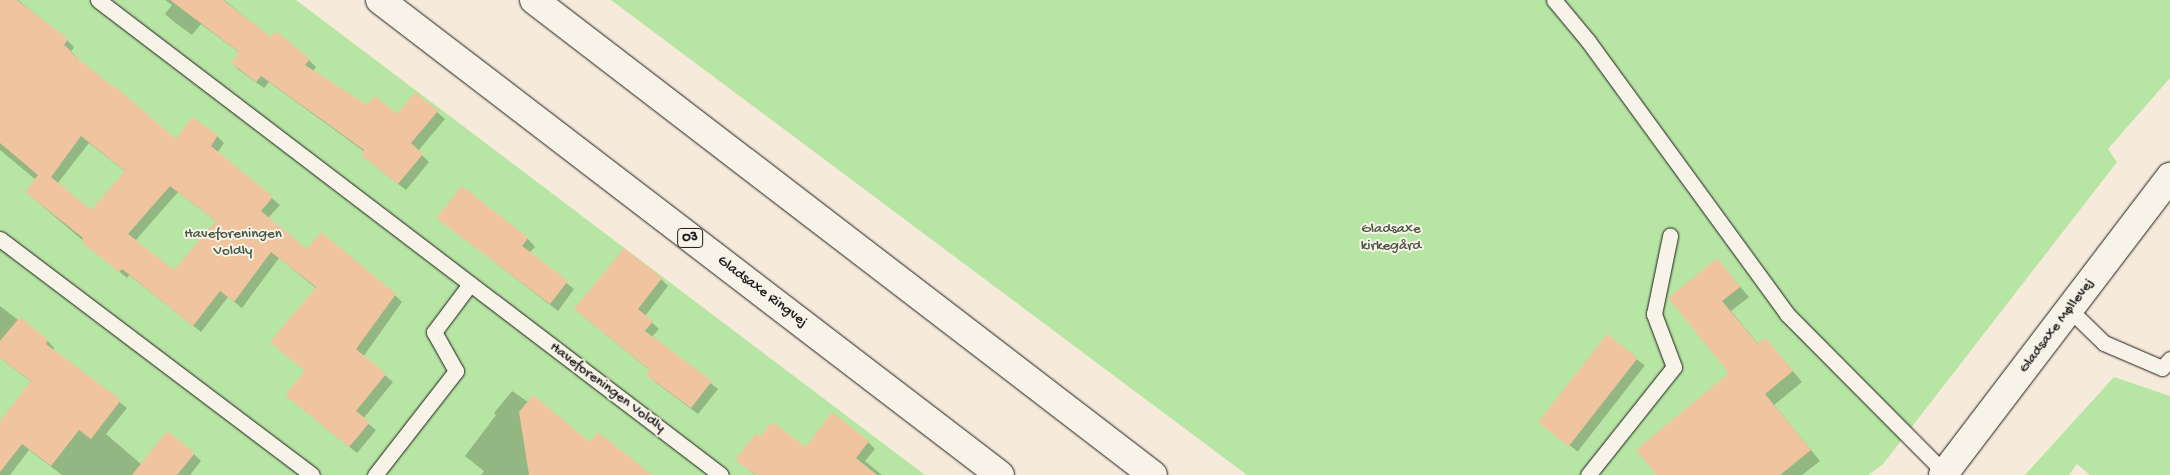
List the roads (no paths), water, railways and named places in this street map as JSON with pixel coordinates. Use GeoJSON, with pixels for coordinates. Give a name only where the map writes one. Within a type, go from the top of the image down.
{"type":"FeatureCollection","features":[{"type":"Feature","properties":{"kind":"main road","name":"Gladsaxe Ringvej"},"geometry":{"type":"LineString","coordinates":[[380,0],[1000,475]]}},
{"type":"Feature","properties":{"kind":"main road"},"geometry":{"type":"LineString","coordinates":[[534,0],[1153,475]]}},
{"type":"Feature","properties":{"kind":"main road","name":"Gladsaxe Møllevej"},"geometry":{"type":"LineString","coordinates":[[1944,474],[2170,177]]}},
{"type":"Feature","properties":{"kind":"lane","name":"Haveforeningen Voldly"},"geometry":{"type":"LineString","coordinates":[[98,0],[721,475]]}},
{"type":"Feature","properties":{"kind":"lane"},"geometry":{"type":"LineString","coordinates":[[1554,0],[1588,40],[1787,314],[1944,474]]}},
{"type":"Feature","properties":{"kind":"lane"},"geometry":{"type":"LineString","coordinates":[[1588,475],[1674,367],[1654,314],[1670,236]]}},
{"type":"Feature","properties":{"kind":"lane"},"geometry":{"type":"LineString","coordinates":[[0,239],[312,475]]}},
{"type":"Feature","properties":{"kind":"lane"},"geometry":{"type":"LineString","coordinates":[[375,475],[456,371],[434,332],[470,284]]}},
{"type":"Feature","properties":{"kind":"lane"},"geometry":{"type":"LineString","coordinates":[[2070,309],[2104,343],[2162,368],[2170,359]]}},
{"type":"Feature","properties":{"kind":"park label","name":"Gladsaxe kirkegård"},"geometry":{"type":"Point","coordinates":[1391,238]}}]}
